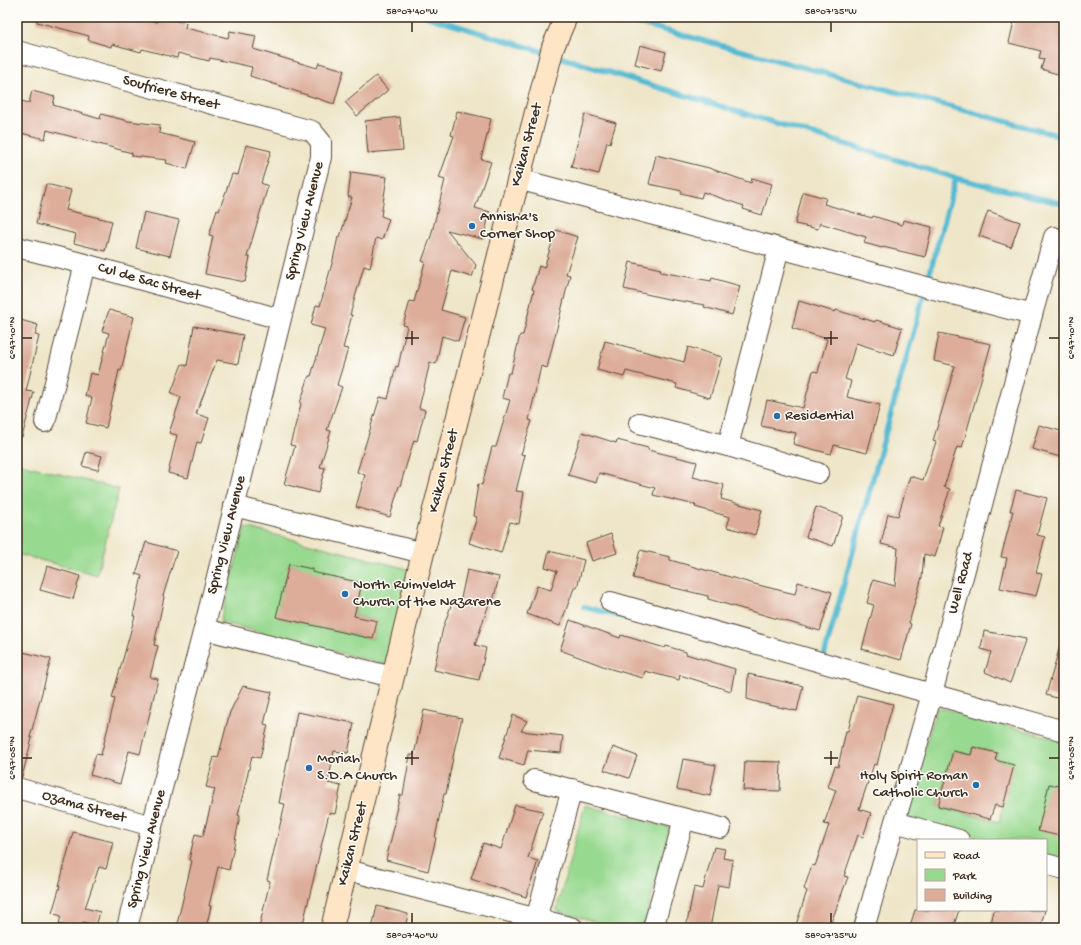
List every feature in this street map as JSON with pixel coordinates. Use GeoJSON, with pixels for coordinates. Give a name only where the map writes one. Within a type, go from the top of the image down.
{"type":"FeatureCollection","features":[{"type":"Feature","properties":{"kind":"street","name":"Kaikan Street"},"geometry":{"type":"LineString","coordinates":[[332,928],[392,677],[518,179],[553,47],[566,17]]}},
{"type":"Feature","properties":{"kind":"street","name":"Soufriere Street"},"geometry":{"type":"LineString","coordinates":[[17,51],[312,131],[321,142]]}},
{"type":"Feature","properties":{"kind":"street","name":"Spring View Avenue"},"geometry":{"type":"LineString","coordinates":[[127,928],[152,826],[204,629],[321,157],[321,142]]}},
{"type":"Feature","properties":{"kind":"street"},"geometry":{"type":"LineString","coordinates":[[518,179],[1032,315]]}},
{"type":"Feature","properties":{"kind":"street","name":"Well Road"},"geometry":{"type":"LineString","coordinates":[[864,928],[932,694],[1054,237]]}},
{"type":"Feature","properties":{"kind":"street","name":"Cul de Sac Street"},"geometry":{"type":"LineString","coordinates":[[17,247],[85,264],[280,319]]}},
{"type":"Feature","properties":{"kind":"street"},"geometry":{"type":"LineString","coordinates":[[728,446],[779,248]]}},
{"type":"Feature","properties":{"kind":"street"},"geometry":{"type":"LineString","coordinates":[[45,422],[85,264]]}},
{"type":"Feature","properties":{"kind":"street"},"geometry":{"type":"LineString","coordinates":[[639,423],[728,446],[818,473]]}},
{"type":"Feature","properties":{"kind":"street"},"geometry":{"type":"LineString","coordinates":[[234,506],[423,553]]}},
{"type":"Feature","properties":{"kind":"street"},"geometry":{"type":"LineString","coordinates":[[611,602],[932,694],[1064,730]]}},
{"type":"Feature","properties":{"kind":"street"},"geometry":{"type":"LineString","coordinates":[[204,629],[392,677]]}},
{"type":"Feature","properties":{"kind":"street"},"geometry":{"type":"LineString","coordinates":[[534,780],[721,828]]}},
{"type":"Feature","properties":{"kind":"street","name":"Ozama Street"},"geometry":{"type":"LineString","coordinates":[[17,788],[152,826]]}},
{"type":"Feature","properties":{"kind":"street"},"geometry":{"type":"LineString","coordinates":[[536,919],[572,789]]}},
{"type":"Feature","properties":{"kind":"street"},"geometry":{"type":"LineString","coordinates":[[653,928],[684,819]]}},
{"type":"Feature","properties":{"kind":"street"},"geometry":{"type":"LineString","coordinates":[[895,822],[955,839]]}},
{"type":"Feature","properties":{"kind":"street"},"geometry":{"type":"LineString","coordinates":[[1047,864],[1064,869]]}},
{"type":"Feature","properties":{"kind":"street"},"geometry":{"type":"LineString","coordinates":[[347,870],[573,928]]}},
{"type":"Feature","properties":{"kind":"green space"},"geometry":{"type":"Polygon","coordinates":[[[17,463],[119,489],[97,575],[17,554],[17,463]]]}},
{"type":"Feature","properties":{"kind":"green space"},"geometry":{"type":"Polygon","coordinates":[[[245,527],[412,570],[387,665],[220,622],[245,527]],[[289,564],[277,617],[373,639],[377,621],[354,616],[362,583],[335,577],[327,611],[304,605],[312,570],[289,564]]]}},
{"type":"Feature","properties":{"kind":"green space"},"geometry":{"type":"Polygon","coordinates":[[[937,707],[1064,741],[1064,862],[1047,857],[1047,839],[980,839],[904,818],[937,707]],[[973,747],[971,755],[953,751],[938,806],[999,822],[1013,765],[995,760],[997,753],[973,747]]]}},
{"type":"Feature","properties":{"kind":"green space"},"geometry":{"type":"Polygon","coordinates":[[[585,805],[671,828],[643,928],[618,928],[556,911],[585,805]]]}},
{"type":"Feature","properties":{"kind":"building"},"geometry":{"type":"Polygon","coordinates":[[[37,17],[139,17],[157,22],[158,17],[161,17],[186,23],[185,28],[228,38],[230,31],[256,36],[253,49],[317,68],[319,63],[344,70],[334,104],[250,76],[252,67],[210,58],[209,61],[178,53],[177,58],[142,49],[141,52],[112,44],[111,47],[88,40],[89,36],[37,22],[37,17]]]}},
{"type":"Feature","properties":{"kind":"building"},"geometry":{"type":"Polygon","coordinates":[[[1015,17],[1064,17],[1064,76],[1041,69],[1044,59],[1039,58],[1041,51],[1009,43],[1015,17]]]}},
{"type":"Feature","properties":{"kind":"building"},"geometry":{"type":"Polygon","coordinates":[[[640,45],[666,52],[661,71],[635,64],[640,45]]]}},
{"type":"Feature","properties":{"kind":"building"},"geometry":{"type":"Polygon","coordinates":[[[376,76],[388,90],[357,116],[345,102],[376,76]]]}},
{"type":"Feature","properties":{"kind":"building"},"geometry":{"type":"Polygon","coordinates":[[[32,91],[55,97],[53,105],[100,119],[101,114],[128,121],[160,125],[159,133],[195,142],[187,169],[166,163],[167,160],[132,156],[132,153],[47,130],[45,139],[17,132],[17,100],[29,103],[32,91]]]}},
{"type":"Feature","properties":{"kind":"building"},"geometry":{"type":"Polygon","coordinates":[[[457,111],[491,119],[481,159],[491,162],[475,208],[490,212],[483,239],[447,230],[476,265],[472,277],[452,271],[441,310],[465,317],[458,341],[442,336],[436,364],[430,362],[419,408],[425,410],[417,441],[414,440],[390,517],[356,507],[365,475],[357,472],[380,397],[388,399],[396,366],[398,367],[407,326],[403,325],[410,301],[414,302],[425,262],[422,261],[431,236],[445,180],[439,178],[454,136],[451,135],[457,111]]]}},
{"type":"Feature","properties":{"kind":"building"},"geometry":{"type":"Polygon","coordinates":[[[585,114],[616,123],[610,143],[607,142],[599,174],[571,167],[585,114]]]}},
{"type":"Feature","properties":{"kind":"building"},"geometry":{"type":"Polygon","coordinates":[[[400,117],[403,150],[368,153],[365,121],[400,117]]]}},
{"type":"Feature","properties":{"kind":"building"},"geometry":{"type":"Polygon","coordinates":[[[246,145],[271,151],[261,183],[268,186],[247,257],[250,257],[245,282],[205,274],[213,236],[209,235],[217,210],[219,211],[232,174],[238,175],[246,145]]]}},
{"type":"Feature","properties":{"kind":"building"},"geometry":{"type":"Polygon","coordinates":[[[656,155],[709,168],[751,183],[752,178],[772,184],[762,215],[743,209],[744,206],[703,192],[701,198],[681,193],[682,191],[649,184],[656,155]]]}},
{"type":"Feature","properties":{"kind":"building"},"geometry":{"type":"Polygon","coordinates":[[[351,172],[387,177],[381,216],[389,219],[382,240],[376,238],[370,268],[364,266],[350,315],[352,315],[343,348],[348,349],[337,385],[342,387],[327,430],[331,431],[320,467],[325,468],[318,493],[284,484],[295,446],[290,445],[301,404],[300,403],[309,376],[311,376],[325,329],[311,325],[316,305],[320,306],[338,237],[340,237],[352,197],[348,197],[351,172]]]}},
{"type":"Feature","properties":{"kind":"building"},"geometry":{"type":"Polygon","coordinates":[[[46,184],[71,190],[66,210],[112,221],[105,251],[74,243],[76,234],[36,224],[46,184]]]}},
{"type":"Feature","properties":{"kind":"building"},"geometry":{"type":"Polygon","coordinates":[[[803,192],[826,198],[824,204],[872,218],[873,216],[902,225],[903,220],[932,227],[925,257],[864,243],[866,237],[820,223],[818,229],[795,224],[803,192]]]}},
{"type":"Feature","properties":{"kind":"building"},"geometry":{"type":"Polygon","coordinates":[[[988,211],[1020,222],[1011,247],[979,236],[988,211]]]}},
{"type":"Feature","properties":{"kind":"building"},"geometry":{"type":"Polygon","coordinates":[[[144,212],[179,220],[170,256],[136,248],[144,212]]]}},
{"type":"Feature","properties":{"kind":"building"},"geometry":{"type":"Polygon","coordinates":[[[556,230],[578,237],[566,274],[570,275],[547,368],[541,366],[529,420],[532,421],[521,454],[525,455],[516,491],[524,492],[519,524],[510,522],[501,553],[469,543],[477,517],[473,516],[478,484],[482,485],[492,447],[496,447],[510,400],[502,398],[508,373],[511,373],[520,335],[523,335],[534,290],[532,289],[539,266],[544,268],[556,230]]]}},
{"type":"Feature","properties":{"kind":"building"},"geometry":{"type":"Polygon","coordinates":[[[630,262],[661,269],[660,272],[711,281],[712,278],[740,286],[732,315],[704,307],[705,305],[668,299],[624,289],[630,262]]]}},
{"type":"Feature","properties":{"kind":"building"},"geometry":{"type":"Polygon","coordinates":[[[799,301],[835,312],[836,310],[875,322],[876,320],[902,328],[894,355],[856,343],[845,379],[851,381],[847,397],[880,405],[867,453],[834,445],[831,454],[793,444],[796,433],[761,426],[767,400],[803,408],[813,371],[818,372],[827,339],[792,328],[799,301]]]}},
{"type":"Feature","properties":{"kind":"building"},"geometry":{"type":"Polygon","coordinates":[[[109,310],[134,317],[121,371],[119,370],[106,428],[86,423],[92,398],[85,396],[90,373],[98,375],[109,333],[102,331],[109,310]]]}},
{"type":"Feature","properties":{"kind":"building"},"geometry":{"type":"Polygon","coordinates":[[[17,319],[38,325],[35,335],[39,336],[26,391],[34,392],[22,437],[17,436],[17,319]]]}},
{"type":"Feature","properties":{"kind":"building"},"geometry":{"type":"Polygon","coordinates":[[[194,326],[243,335],[238,364],[217,360],[196,414],[209,418],[201,443],[197,442],[188,478],[168,473],[177,435],[169,433],[181,397],[171,393],[182,364],[187,366],[194,326]]]}},
{"type":"Feature","properties":{"kind":"building"},"geometry":{"type":"Polygon","coordinates":[[[939,333],[991,344],[962,448],[957,447],[944,487],[950,489],[938,526],[943,527],[935,557],[924,554],[922,577],[909,623],[911,624],[901,660],[862,649],[874,605],[867,603],[873,580],[895,586],[898,548],[881,544],[888,514],[898,516],[910,476],[923,480],[936,442],[933,441],[955,366],[934,361],[939,333]]]}},
{"type":"Feature","properties":{"kind":"building"},"geometry":{"type":"Polygon","coordinates":[[[605,341],[684,362],[688,347],[722,357],[710,398],[676,388],[677,384],[626,371],[624,377],[597,370],[605,341]]]}},
{"type":"Feature","properties":{"kind":"building"},"geometry":{"type":"Polygon","coordinates":[[[1039,425],[1064,432],[1064,458],[1032,449],[1039,425]]]}},
{"type":"Feature","properties":{"kind":"building"},"geometry":{"type":"Polygon","coordinates":[[[582,432],[616,443],[617,440],[648,448],[648,450],[697,462],[693,477],[724,485],[721,499],[762,510],[755,535],[727,527],[730,517],[695,507],[696,505],[653,495],[655,488],[599,473],[596,483],[568,475],[582,432]]]}},
{"type":"Feature","properties":{"kind":"building"},"geometry":{"type":"Polygon","coordinates":[[[86,452],[102,456],[98,470],[82,466],[86,452]]]}},
{"type":"Feature","properties":{"kind":"building"},"geometry":{"type":"Polygon","coordinates":[[[1016,490],[1047,498],[1037,535],[1045,537],[1036,573],[1042,574],[1036,596],[1000,588],[1007,558],[1001,557],[1013,511],[1010,511],[1016,490]]]}},
{"type":"Feature","properties":{"kind":"building"},"geometry":{"type":"Polygon","coordinates":[[[816,507],[843,516],[833,546],[806,537],[816,507]]]}},
{"type":"Feature","properties":{"kind":"building"},"geometry":{"type":"Polygon","coordinates":[[[611,534],[617,553],[592,561],[586,543],[611,534]]]}},
{"type":"Feature","properties":{"kind":"building"},"geometry":{"type":"Polygon","coordinates":[[[146,542],[177,551],[163,596],[154,645],[158,646],[150,677],[158,679],[140,754],[129,751],[120,784],[90,775],[96,754],[101,755],[115,699],[112,698],[135,616],[133,616],[142,576],[136,574],[146,542]]]}},
{"type":"Feature","properties":{"kind":"building"},"geometry":{"type":"Polygon","coordinates":[[[640,550],[670,557],[670,560],[795,594],[798,582],[832,592],[820,631],[708,599],[708,596],[633,578],[640,550]]]}},
{"type":"Feature","properties":{"kind":"building"},"geometry":{"type":"Polygon","coordinates":[[[549,551],[584,560],[577,588],[574,588],[560,626],[527,614],[537,586],[551,590],[557,571],[545,567],[549,551]]]}},
{"type":"Feature","properties":{"kind":"building","name":"North Ruimveldt Church of the Nazarene"},"geometry":{"type":"Polygon","coordinates":[[[289,564],[312,569],[312,572],[362,583],[354,616],[377,621],[373,639],[276,617],[289,564]]]}},
{"type":"Feature","properties":{"kind":"building"},"geometry":{"type":"Polygon","coordinates":[[[47,566],[80,576],[73,599],[40,590],[47,566]]]}},
{"type":"Feature","properties":{"kind":"building"},"geometry":{"type":"Polygon","coordinates":[[[467,570],[499,577],[493,601],[490,601],[475,645],[486,648],[479,680],[434,670],[443,628],[453,600],[460,603],[467,570]]]}},
{"type":"Feature","properties":{"kind":"building"},"geometry":{"type":"Polygon","coordinates":[[[570,620],[620,638],[621,635],[665,648],[666,646],[686,652],[686,654],[735,669],[731,691],[680,675],[679,680],[645,671],[643,678],[611,669],[560,650],[570,620]]]}},
{"type":"Feature","properties":{"kind":"building"},"geometry":{"type":"Polygon","coordinates":[[[984,631],[1026,639],[1010,683],[985,672],[991,652],[981,649],[984,631]]]}},
{"type":"Feature","properties":{"kind":"building"},"geometry":{"type":"Polygon","coordinates":[[[1060,646],[1064,647],[1064,700],[1046,695],[1060,646]]]}},
{"type":"Feature","properties":{"kind":"building"},"geometry":{"type":"Polygon","coordinates":[[[19,651],[51,659],[30,737],[32,738],[22,777],[17,776],[17,660],[19,651]]]}},
{"type":"Feature","properties":{"kind":"building"},"geometry":{"type":"Polygon","coordinates":[[[748,674],[803,686],[797,711],[747,699],[748,674]]]}},
{"type":"Feature","properties":{"kind":"building"},"geometry":{"type":"Polygon","coordinates":[[[243,686],[272,692],[264,724],[268,725],[260,758],[252,756],[238,815],[240,816],[229,870],[218,867],[209,906],[211,906],[206,928],[195,928],[177,924],[192,861],[189,860],[195,834],[203,836],[215,789],[206,787],[214,757],[218,758],[230,712],[243,686]]]}},
{"type":"Feature","properties":{"kind":"building"},"geometry":{"type":"Polygon","coordinates":[[[857,695],[893,704],[877,765],[874,764],[859,809],[871,813],[863,837],[858,835],[844,876],[848,877],[829,928],[795,928],[807,891],[804,889],[812,865],[815,866],[829,825],[824,824],[836,790],[828,787],[835,766],[838,767],[846,731],[848,731],[857,695]]]}},
{"type":"Feature","properties":{"kind":"building"},"geometry":{"type":"Polygon","coordinates":[[[424,710],[462,718],[428,871],[386,860],[400,795],[403,795],[410,755],[414,755],[424,710]]]}},
{"type":"Feature","properties":{"kind":"building"},"geometry":{"type":"Polygon","coordinates":[[[297,712],[354,723],[348,753],[334,751],[328,783],[341,786],[335,814],[329,813],[302,928],[259,928],[270,881],[267,880],[285,804],[279,803],[297,712]]]}},
{"type":"Feature","properties":{"kind":"building"},"geometry":{"type":"Polygon","coordinates":[[[513,715],[527,721],[521,731],[563,736],[561,753],[528,750],[524,765],[499,758],[513,715]]]}},
{"type":"Feature","properties":{"kind":"building"},"geometry":{"type":"Polygon","coordinates":[[[613,747],[637,756],[629,778],[604,770],[613,747]]]}},
{"type":"Feature","properties":{"kind":"building","name":"Holy Spirit Roman Catholic Church"},"geometry":{"type":"Polygon","coordinates":[[[973,747],[997,753],[995,760],[1014,765],[1003,807],[995,805],[990,819],[938,806],[953,751],[971,755],[973,747]]]}},
{"type":"Feature","properties":{"kind":"building"},"geometry":{"type":"Polygon","coordinates":[[[683,759],[716,765],[710,796],[677,789],[683,759]]]}},
{"type":"Feature","properties":{"kind":"building"},"geometry":{"type":"Polygon","coordinates":[[[745,761],[781,762],[780,791],[743,790],[745,761]]]}},
{"type":"Feature","properties":{"kind":"building"},"geometry":{"type":"Polygon","coordinates":[[[1049,784],[1064,787],[1064,837],[1038,831],[1049,784]]]}},
{"type":"Feature","properties":{"kind":"building"},"geometry":{"type":"Polygon","coordinates":[[[515,805],[543,811],[528,858],[538,861],[526,897],[471,879],[483,843],[501,849],[515,805]]]}},
{"type":"Feature","properties":{"kind":"building"},"geometry":{"type":"Polygon","coordinates":[[[73,832],[113,842],[106,869],[99,867],[85,908],[100,912],[96,926],[83,922],[81,928],[74,928],[59,924],[61,916],[52,913],[73,832]]]}},
{"type":"Feature","properties":{"kind":"building"},"geometry":{"type":"Polygon","coordinates":[[[714,847],[725,849],[723,858],[733,860],[729,887],[718,885],[710,928],[686,928],[694,887],[703,889],[714,847]]]}},
{"type":"Feature","properties":{"kind":"building"},"geometry":{"type":"Polygon","coordinates":[[[377,906],[408,914],[405,928],[372,928],[377,906]]]}},
{"type":"Feature","properties":{"kind":"building"},"geometry":{"type":"Polygon","coordinates":[[[915,910],[959,911],[953,928],[918,928],[910,926],[915,910]]]}},
{"type":"Feature","properties":{"kind":"building"},"geometry":{"type":"Polygon","coordinates":[[[994,911],[1045,911],[1040,928],[990,928],[994,911]]]}},
{"type":"Feature","properties":{"kind":"waterway"},"geometry":{"type":"LineString","coordinates":[[428,17],[547,53]]}},
{"type":"Feature","properties":{"kind":"waterway"},"geometry":{"type":"LineString","coordinates":[[615,17],[1064,137]]}},
{"type":"Feature","properties":{"kind":"waterway"},"geometry":{"type":"LineString","coordinates":[[556,56],[956,178],[1064,204]]}},
{"type":"Feature","properties":{"kind":"waterway"},"geometry":{"type":"LineString","coordinates":[[823,660],[956,178]]}},
{"type":"Feature","properties":{"kind":"waterway"},"geometry":{"type":"LineString","coordinates":[[584,607],[644,622]]}},
{"type":"Feature","properties":{"kind":"place","name":"Annisha's Corner Shop"},"geometry":{"type":"Point","coordinates":[472,226]}},
{"type":"Feature","properties":{"kind":"place","name":"Residential"},"geometry":{"type":"Point","coordinates":[777,416]}},
{"type":"Feature","properties":{"kind":"place","name":"North Ruimveldt Church of the Nazarene"},"geometry":{"type":"Point","coordinates":[345,594]}},
{"type":"Feature","properties":{"kind":"place","name":"Moriah S.D.A Church"},"geometry":{"type":"Point","coordinates":[309,768]}},
{"type":"Feature","properties":{"kind":"place","name":"Holy Spirit Roman Catholic Church"},"geometry":{"type":"Point","coordinates":[976,785]}}]}
